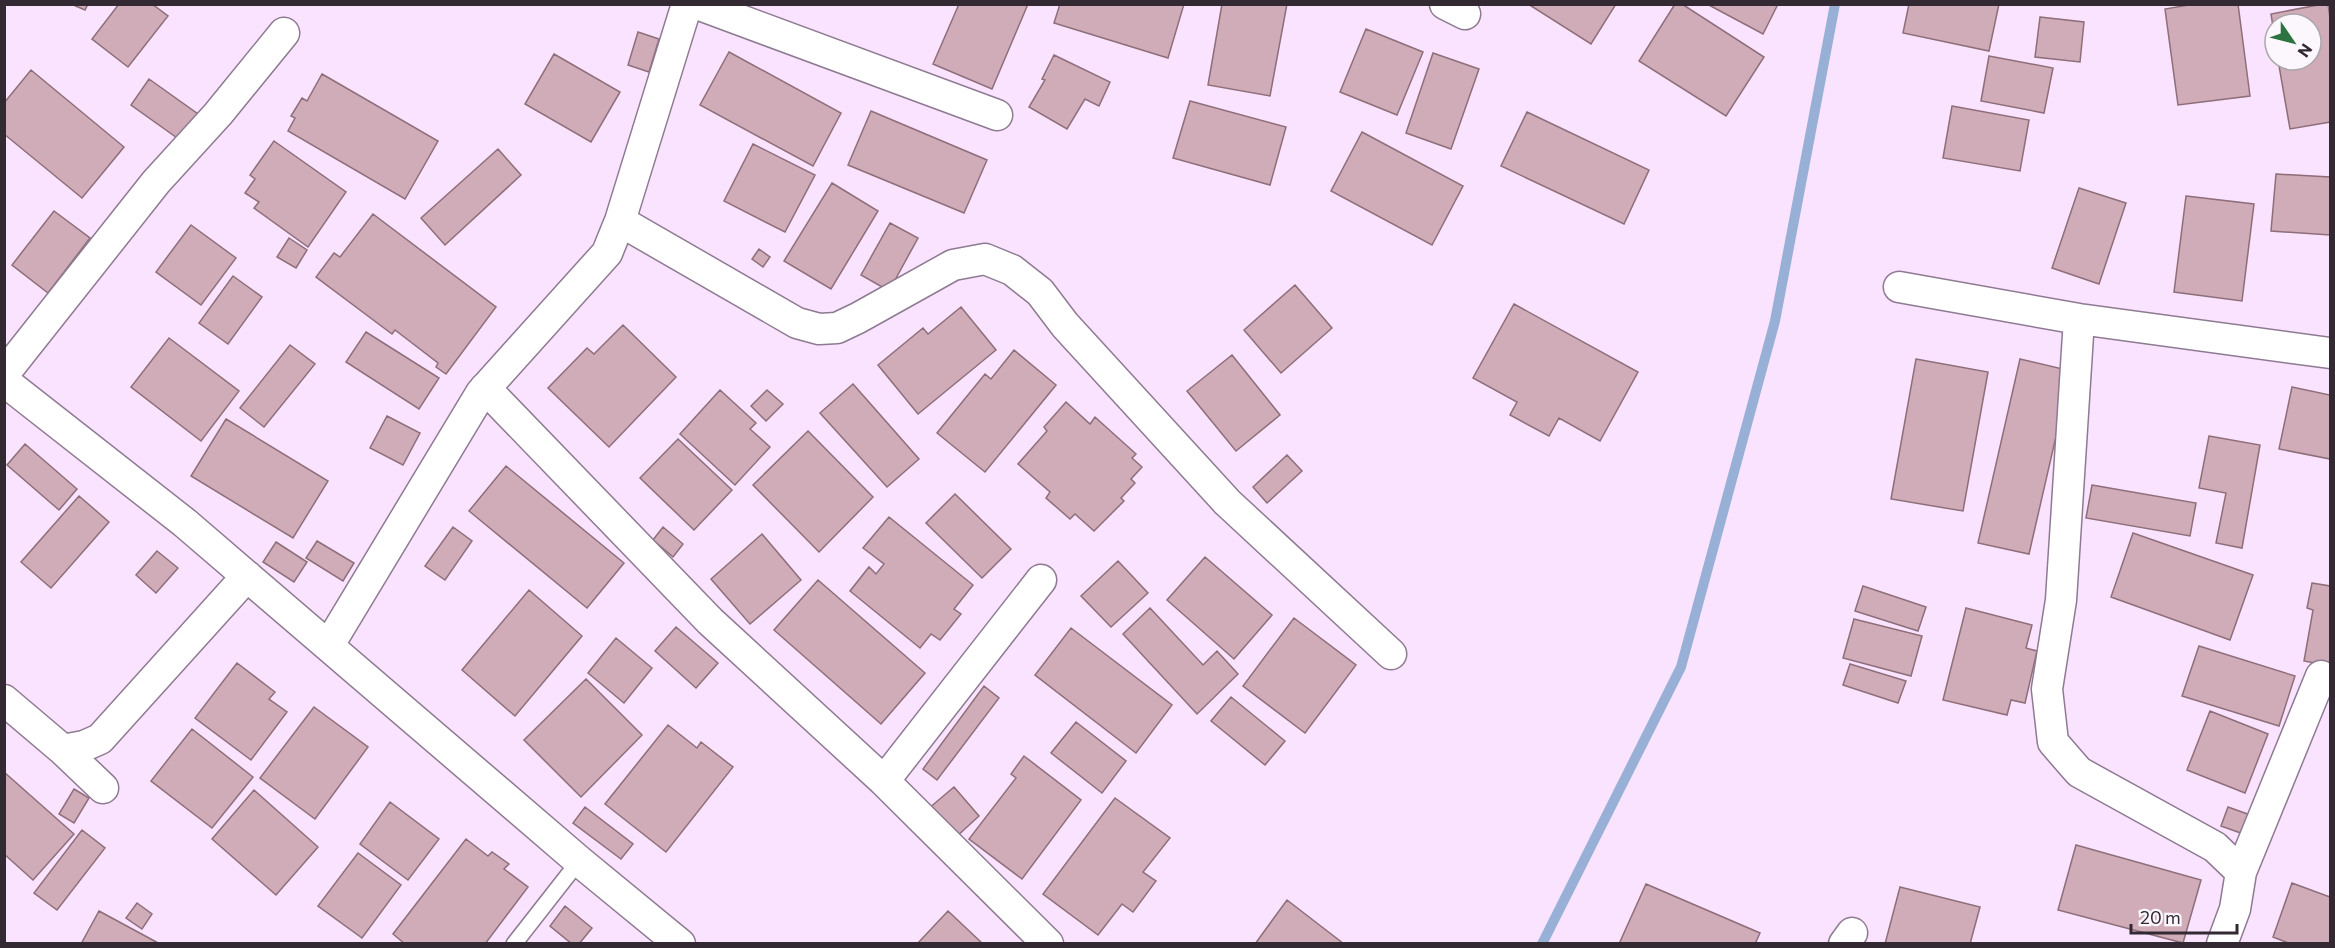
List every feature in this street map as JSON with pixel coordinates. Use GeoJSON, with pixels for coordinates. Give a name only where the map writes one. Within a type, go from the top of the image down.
{"type":"FeatureCollection","features":[{"type":"Feature","properties":{"kind":"street"},"geometry":{"type":"LineString","coordinates":[[329,645],[485,388],[607,253],[620,221],[687,4]]}},
{"type":"Feature","properties":{"kind":"street"},"geometry":{"type":"LineString","coordinates":[[697,4],[997,115]]}},
{"type":"Feature","properties":{"kind":"street"},"geometry":{"type":"LineString","coordinates":[[4,374],[156,182],[218,114],[284,33]]}},
{"type":"Feature","properties":{"kind":"street"},"geometry":{"type":"LineString","coordinates":[[620,221],[797,323],[819,329],[837,328],[858,318],[953,265],[985,259],[1012,270],[1040,292],[1065,325],[1227,502],[1391,654]]}},
{"type":"Feature","properties":{"kind":"street"},"geometry":{"type":"LineString","coordinates":[[1899,287],[2079,319],[2331,353]]}},
{"type":"Feature","properties":{"kind":"street"},"geometry":{"type":"LineString","coordinates":[[2079,319],[2061,600],[2047,689],[2054,741],[2079,772],[2215,847],[2241,872]]}},
{"type":"Feature","properties":{"kind":"street"},"geometry":{"type":"LineString","coordinates":[[4,381],[185,523],[579,861],[680,944]]}},
{"type":"Feature","properties":{"kind":"street"},"geometry":{"type":"LineString","coordinates":[[485,388],[710,621],[884,781],[1048,944]]}},
{"type":"Feature","properties":{"kind":"street"},"geometry":{"type":"LineString","coordinates":[[63,750],[84,746],[100,739],[247,576]]}},
{"type":"Feature","properties":{"kind":"street"},"geometry":{"type":"LineString","coordinates":[[884,781],[1041,580]]}},
{"type":"Feature","properties":{"kind":"street"},"geometry":{"type":"LineString","coordinates":[[2222,944],[2235,909],[2241,872],[2320,676]]}},
{"type":"Feature","properties":{"kind":"street"},"geometry":{"type":"LineString","coordinates":[[4,700],[63,750],[103,788]]}},
{"type":"Feature","properties":{"kind":"lane"},"geometry":{"type":"LineString","coordinates":[[514,944],[579,861]]}},
{"type":"Feature","properties":{"kind":"building"},"geometry":{"type":"Polygon","coordinates":[[[71,4],[88,4],[85,10],[71,4]]]}},
{"type":"Feature","properties":{"kind":"building"},"geometry":{"type":"Polygon","coordinates":[[[119,4],[152,4],[168,16],[128,67],[92,39],[119,4]]]}},
{"type":"Feature","properties":{"kind":"building"},"geometry":{"type":"Polygon","coordinates":[[[959,4],[1028,4],[992,89],[933,64],[959,4]]]}},
{"type":"Feature","properties":{"kind":"building"},"geometry":{"type":"Polygon","coordinates":[[[1060,4],[1184,4],[1168,58],[1054,23],[1060,4]]]}},
{"type":"Feature","properties":{"kind":"building"},"geometry":{"type":"Polygon","coordinates":[[[1222,4],[1287,4],[1270,96],[1208,85],[1222,4]]]}},
{"type":"Feature","properties":{"kind":"building"},"geometry":{"type":"Polygon","coordinates":[[[1528,4],[1616,4],[1591,44],[1528,4]]]}},
{"type":"Feature","properties":{"kind":"building"},"geometry":{"type":"Polygon","coordinates":[[[1675,4],[1682,4],[1764,57],[1726,116],[1639,61],[1675,4]]]}},
{"type":"Feature","properties":{"kind":"building"},"geometry":{"type":"Polygon","coordinates":[[[1707,4],[1778,4],[1763,34],[1707,4]]]}},
{"type":"Feature","properties":{"kind":"building"},"geometry":{"type":"Polygon","coordinates":[[[1909,4],[1999,4],[1989,51],[1903,33],[1909,4]]]}},
{"type":"Feature","properties":{"kind":"building"},"geometry":{"type":"Polygon","coordinates":[[[2194,4],[2238,4],[2250,96],[2178,105],[2165,9],[2194,4]]]}},
{"type":"Feature","properties":{"kind":"building"},"geometry":{"type":"Polygon","coordinates":[[[2328,4],[2330,122],[2290,129],[2280,72],[2323,72],[2323,12],[2281,12],[2328,4]]]}},
{"type":"Feature","properties":{"kind":"building"},"geometry":{"type":"Polygon","coordinates":[[[2040,17],[2084,22],[2080,62],[2035,57],[2040,17]]]}},
{"type":"Feature","properties":{"kind":"building"},"geometry":{"type":"Polygon","coordinates":[[[1366,29],[1423,52],[1397,115],[1340,92],[1366,29]]]}},
{"type":"Feature","properties":{"kind":"building"},"geometry":{"type":"Polygon","coordinates":[[[638,32],[659,39],[649,72],[628,65],[638,32]]]}},
{"type":"Feature","properties":{"kind":"building"},"geometry":{"type":"Polygon","coordinates":[[[729,52],[841,113],[813,166],[700,105],[729,52]]]}},
{"type":"Feature","properties":{"kind":"building"},"geometry":{"type":"Polygon","coordinates":[[[1433,53],[1479,69],[1451,149],[1406,133],[1433,53]]]}},
{"type":"Feature","properties":{"kind":"building"},"geometry":{"type":"Polygon","coordinates":[[[554,54],[620,92],[591,142],[525,104],[554,54]]]}},
{"type":"Feature","properties":{"kind":"building"},"geometry":{"type":"Polygon","coordinates":[[[1054,55],[1110,82],[1099,106],[1085,99],[1067,129],[1029,107],[1045,80],[1042,79],[1054,55]]]}},
{"type":"Feature","properties":{"kind":"building"},"geometry":{"type":"Polygon","coordinates":[[[1989,56],[2053,68],[2044,113],[1981,101],[1989,56]]]}},
{"type":"Feature","properties":{"kind":"building"},"geometry":{"type":"Polygon","coordinates":[[[31,70],[124,147],[82,198],[4,134],[4,103],[31,70]]]}},
{"type":"Feature","properties":{"kind":"building"},"geometry":{"type":"Polygon","coordinates":[[[322,74],[438,141],[405,199],[288,131],[295,118],[291,116],[302,98],[307,101],[322,74]]]}},
{"type":"Feature","properties":{"kind":"building"},"geometry":{"type":"Polygon","coordinates":[[[149,79],[198,114],[180,140],[131,105],[149,79]]]}},
{"type":"Feature","properties":{"kind":"building"},"geometry":{"type":"Polygon","coordinates":[[[1190,101],[1286,127],[1270,185],[1173,158],[1190,101]]]}},
{"type":"Feature","properties":{"kind":"building"},"geometry":{"type":"Polygon","coordinates":[[[1952,106],[2029,120],[2020,171],[1943,158],[1952,106]]]}},
{"type":"Feature","properties":{"kind":"building"},"geometry":{"type":"Polygon","coordinates":[[[871,111],[987,160],[964,213],[848,165],[871,111]]]}},
{"type":"Feature","properties":{"kind":"building"},"geometry":{"type":"Polygon","coordinates":[[[1527,112],[1649,170],[1624,224],[1501,166],[1527,112]]]}},
{"type":"Feature","properties":{"kind":"building"},"geometry":{"type":"Polygon","coordinates":[[[1362,132],[1463,186],[1432,245],[1331,191],[1362,132]]]}},
{"type":"Feature","properties":{"kind":"building"},"geometry":{"type":"Polygon","coordinates":[[[274,141],[346,192],[308,247],[254,208],[259,202],[245,193],[255,179],[250,175],[274,141]]]}},
{"type":"Feature","properties":{"kind":"building"},"geometry":{"type":"Polygon","coordinates":[[[753,144],[815,175],[785,232],[724,201],[753,144]]]}},
{"type":"Feature","properties":{"kind":"building"},"geometry":{"type":"Polygon","coordinates":[[[498,149],[521,175],[445,245],[421,218],[498,149]]]}},
{"type":"Feature","properties":{"kind":"building"},"geometry":{"type":"Polygon","coordinates":[[[2276,174],[2330,177],[2330,235],[2271,231],[2276,174]]]}},
{"type":"Feature","properties":{"kind":"building"},"geometry":{"type":"Polygon","coordinates":[[[832,183],[878,211],[831,289],[784,261],[832,183]]]}},
{"type":"Feature","properties":{"kind":"building"},"geometry":{"type":"Polygon","coordinates":[[[2079,188],[2126,203],[2099,284],[2052,268],[2079,188]]]}},
{"type":"Feature","properties":{"kind":"building"},"geometry":{"type":"Polygon","coordinates":[[[2186,196],[2254,204],[2242,301],[2174,292],[2186,196]]]}},
{"type":"Feature","properties":{"kind":"building"},"geometry":{"type":"Polygon","coordinates":[[[54,211],[90,238],[48,293],[12,265],[54,211]]]}},
{"type":"Feature","properties":{"kind":"building"},"geometry":{"type":"Polygon","coordinates":[[[373,214],[496,307],[446,374],[436,367],[438,363],[395,330],[392,334],[316,277],[334,253],[340,257],[373,214]]]}},
{"type":"Feature","properties":{"kind":"building"},"geometry":{"type":"Polygon","coordinates":[[[890,223],[918,238],[889,291],[861,275],[890,223]]]}},
{"type":"Feature","properties":{"kind":"building"},"geometry":{"type":"Polygon","coordinates":[[[191,225],[236,258],[201,305],[156,272],[191,225]]]}},
{"type":"Feature","properties":{"kind":"building"},"geometry":{"type":"Polygon","coordinates":[[[289,238],[307,250],[296,268],[277,257],[289,238]]]}},
{"type":"Feature","properties":{"kind":"building"},"geometry":{"type":"Polygon","coordinates":[[[759,249],[770,257],[763,267],[752,259],[759,249]]]}},
{"type":"Feature","properties":{"kind":"building"},"geometry":{"type":"Polygon","coordinates":[[[233,276],[262,297],[228,344],[199,323],[233,276]]]}},
{"type":"Feature","properties":{"kind":"building"},"geometry":{"type":"Polygon","coordinates":[[[1295,285],[1332,328],[1281,373],[1244,330],[1295,285]]]}},
{"type":"Feature","properties":{"kind":"building"},"geometry":{"type":"Polygon","coordinates":[[[1514,304],[1638,372],[1600,441],[1559,418],[1549,436],[1510,415],[1517,402],[1473,378],[1514,304]]]}},
{"type":"Feature","properties":{"kind":"building"},"geometry":{"type":"Polygon","coordinates":[[[961,307],[996,350],[918,414],[878,365],[923,328],[928,334],[961,307]]]}},
{"type":"Feature","properties":{"kind":"building"},"geometry":{"type":"Polygon","coordinates":[[[623,325],[676,377],[609,447],[548,388],[587,348],[594,354],[623,325]]]}},
{"type":"Feature","properties":{"kind":"building"},"geometry":{"type":"Polygon","coordinates":[[[366,332],[439,378],[419,409],[346,362],[366,332]]]}},
{"type":"Feature","properties":{"kind":"building"},"geometry":{"type":"Polygon","coordinates":[[[169,338],[239,391],[201,441],[131,387],[169,338]]]}},
{"type":"Feature","properties":{"kind":"building"},"geometry":{"type":"Polygon","coordinates":[[[290,345],[315,364],[264,427],[240,408],[290,345]]]}},
{"type":"Feature","properties":{"kind":"building"},"geometry":{"type":"Polygon","coordinates":[[[1014,350],[1056,385],[985,472],[937,433],[985,374],[991,379],[1014,350]]]}},
{"type":"Feature","properties":{"kind":"building"},"geometry":{"type":"Polygon","coordinates":[[[1232,355],[1280,415],[1236,451],[1187,391],[1232,355]]]}},
{"type":"Feature","properties":{"kind":"building"},"geometry":{"type":"Polygon","coordinates":[[[1916,359],[1988,372],[1963,511],[1891,499],[1916,359]]]}},
{"type":"Feature","properties":{"kind":"building"},"geometry":{"type":"Polygon","coordinates":[[[2020,359],[2071,371],[2029,554],[1978,543],[2020,359]]]}},
{"type":"Feature","properties":{"kind":"building"},"geometry":{"type":"Polygon","coordinates":[[[853,384],[919,459],[887,487],[820,413],[853,384]]]}},
{"type":"Feature","properties":{"kind":"building"},"geometry":{"type":"Polygon","coordinates":[[[2292,387],[2330,395],[2330,459],[2279,449],[2292,387]]]}},
{"type":"Feature","properties":{"kind":"building"},"geometry":{"type":"Polygon","coordinates":[[[720,390],[756,423],[750,429],[770,447],[735,485],[680,434],[720,390]]]}},
{"type":"Feature","properties":{"kind":"building"},"geometry":{"type":"Polygon","coordinates":[[[767,390],[783,404],[766,421],[751,406],[767,390]]]}},
{"type":"Feature","properties":{"kind":"building"},"geometry":{"type":"Polygon","coordinates":[[[1066,402],[1090,424],[1095,417],[1136,454],[1132,458],[1142,467],[1131,479],[1135,483],[1121,498],[1124,501],[1094,531],[1075,514],[1070,519],[1046,498],[1050,492],[1018,464],[1047,431],[1044,427],[1066,402]]]}},
{"type":"Feature","properties":{"kind":"building"},"geometry":{"type":"Polygon","coordinates":[[[387,416],[420,433],[403,465],[370,448],[387,416]]]}},
{"type":"Feature","properties":{"kind":"building"},"geometry":{"type":"Polygon","coordinates":[[[226,419],[328,481],[293,538],[191,476],[226,419]]]}},
{"type":"Feature","properties":{"kind":"building"},"geometry":{"type":"Polygon","coordinates":[[[808,431],[873,497],[819,552],[753,485],[808,431]]]}},
{"type":"Feature","properties":{"kind":"building"},"geometry":{"type":"Polygon","coordinates":[[[2209,436],[2260,445],[2242,548],[2216,543],[2226,493],[2199,488],[2209,436]]]}},
{"type":"Feature","properties":{"kind":"building"},"geometry":{"type":"Polygon","coordinates":[[[678,439],[732,490],[694,530],[640,478],[678,439]]]}},
{"type":"Feature","properties":{"kind":"building"},"geometry":{"type":"Polygon","coordinates":[[[25,444],[77,489],[59,510],[7,465],[25,444]]]}},
{"type":"Feature","properties":{"kind":"building"},"geometry":{"type":"Polygon","coordinates":[[[1287,455],[1302,471],[1267,503],[1253,487],[1287,455]]]}},
{"type":"Feature","properties":{"kind":"building"},"geometry":{"type":"Polygon","coordinates":[[[506,466],[624,563],[587,608],[469,511],[506,466]]]}},
{"type":"Feature","properties":{"kind":"building"},"geometry":{"type":"Polygon","coordinates":[[[2092,485],[2196,503],[2190,536],[2086,518],[2092,485]]]}},
{"type":"Feature","properties":{"kind":"building"},"geometry":{"type":"Polygon","coordinates":[[[955,494],[1011,549],[982,578],[926,523],[955,494]]]}},
{"type":"Feature","properties":{"kind":"building"},"geometry":{"type":"Polygon","coordinates":[[[79,496],[109,522],[51,588],[21,562],[79,496]]]}},
{"type":"Feature","properties":{"kind":"building"},"geometry":{"type":"Polygon","coordinates":[[[889,517],[973,585],[954,609],[961,614],[940,640],[931,634],[920,648],[850,591],[869,567],[876,574],[884,564],[863,548],[889,517]]]}},
{"type":"Feature","properties":{"kind":"building"},"geometry":{"type":"Polygon","coordinates":[[[453,527],[472,541],[445,580],[425,566],[453,527]]]}},
{"type":"Feature","properties":{"kind":"building"},"geometry":{"type":"Polygon","coordinates":[[[663,527],[683,544],[673,557],[653,540],[663,527]]]}},
{"type":"Feature","properties":{"kind":"building"},"geometry":{"type":"Polygon","coordinates":[[[2133,533],[2253,575],[2230,640],[2111,597],[2133,533]]]}},
{"type":"Feature","properties":{"kind":"building"},"geometry":{"type":"Polygon","coordinates":[[[762,534],[801,580],[750,624],[711,579],[762,534]]]}},
{"type":"Feature","properties":{"kind":"building"},"geometry":{"type":"Polygon","coordinates":[[[317,541],[354,563],[343,581],[306,558],[317,541]]]}},
{"type":"Feature","properties":{"kind":"building"},"geometry":{"type":"Polygon","coordinates":[[[276,542],[307,562],[294,582],[263,562],[276,542]]]}},
{"type":"Feature","properties":{"kind":"building"},"geometry":{"type":"Polygon","coordinates":[[[157,551],[178,568],[156,593],[136,575],[157,551]]]}},
{"type":"Feature","properties":{"kind":"building"},"geometry":{"type":"Polygon","coordinates":[[[1205,557],[1272,615],[1234,659],[1167,600],[1205,557]]]}},
{"type":"Feature","properties":{"kind":"building"},"geometry":{"type":"Polygon","coordinates":[[[1118,561],[1148,593],[1111,627],[1081,596],[1118,561]]]}},
{"type":"Feature","properties":{"kind":"building"},"geometry":{"type":"Polygon","coordinates":[[[818,580],[925,673],[881,724],[774,630],[818,580]]]}},
{"type":"Feature","properties":{"kind":"building"},"geometry":{"type":"Polygon","coordinates":[[[2312,583],[2330,586],[2330,666],[2304,661],[2313,610],[2307,608],[2312,583]]]}},
{"type":"Feature","properties":{"kind":"building"},"geometry":{"type":"Polygon","coordinates":[[[1863,586],[1926,607],[1918,631],[1855,611],[1863,586]]]}},
{"type":"Feature","properties":{"kind":"building"},"geometry":{"type":"Polygon","coordinates":[[[529,590],[582,636],[515,716],[462,670],[529,590]]]}},
{"type":"Feature","properties":{"kind":"building"},"geometry":{"type":"Polygon","coordinates":[[[1150,608],[1203,665],[1217,651],[1238,674],[1197,714],[1123,634],[1150,608]]]}},
{"type":"Feature","properties":{"kind":"building"},"geometry":{"type":"Polygon","coordinates":[[[1966,608],[2032,625],[2026,648],[2037,651],[2025,703],[2011,700],[2007,715],[1943,700],[1966,608]]]}},
{"type":"Feature","properties":{"kind":"building"},"geometry":{"type":"Polygon","coordinates":[[[1294,618],[1356,665],[1305,733],[1243,686],[1294,618]]]}},
{"type":"Feature","properties":{"kind":"building"},"geometry":{"type":"Polygon","coordinates":[[[1854,619],[1922,636],[1911,676],[1843,658],[1854,619]]]}},
{"type":"Feature","properties":{"kind":"building"},"geometry":{"type":"Polygon","coordinates":[[[676,627],[718,663],[696,688],[655,651],[676,627]]]}},
{"type":"Feature","properties":{"kind":"building"},"geometry":{"type":"Polygon","coordinates":[[[1071,628],[1172,705],[1136,753],[1035,675],[1071,628]]]}},
{"type":"Feature","properties":{"kind":"building"},"geometry":{"type":"Polygon","coordinates":[[[616,638],[652,668],[624,703],[588,673],[616,638]]]}},
{"type":"Feature","properties":{"kind":"building"},"geometry":{"type":"Polygon","coordinates":[[[2199,646],[2295,676],[2279,726],[2182,696],[2199,646]]]}},
{"type":"Feature","properties":{"kind":"building"},"geometry":{"type":"Polygon","coordinates":[[[237,663],[275,692],[269,699],[287,712],[251,760],[195,718],[237,663]]]}},
{"type":"Feature","properties":{"kind":"building"},"geometry":{"type":"Polygon","coordinates":[[[1850,664],[1906,681],[1898,703],[1843,685],[1850,664]]]}},
{"type":"Feature","properties":{"kind":"building"},"geometry":{"type":"Polygon","coordinates":[[[586,679],[642,735],[581,797],[524,740],[586,679]]]}},
{"type":"Feature","properties":{"kind":"building"},"geometry":{"type":"Polygon","coordinates":[[[984,686],[999,698],[937,780],[923,769],[984,686]]]}},
{"type":"Feature","properties":{"kind":"building"},"geometry":{"type":"Polygon","coordinates":[[[1231,697],[1285,741],[1265,765],[1211,721],[1231,697]]]}},
{"type":"Feature","properties":{"kind":"building"},"geometry":{"type":"Polygon","coordinates":[[[314,707],[368,747],[315,819],[260,778],[314,707]]]}},
{"type":"Feature","properties":{"kind":"building"},"geometry":{"type":"Polygon","coordinates":[[[2210,711],[2268,734],[2245,793],[2187,770],[2210,711]]]}},
{"type":"Feature","properties":{"kind":"building"},"geometry":{"type":"Polygon","coordinates":[[[1076,722],[1126,761],[1102,793],[1051,753],[1076,722]]]}},
{"type":"Feature","properties":{"kind":"building"},"geometry":{"type":"Polygon","coordinates":[[[668,725],[697,748],[701,742],[733,767],[666,852],[605,804],[668,725]]]}},
{"type":"Feature","properties":{"kind":"building"},"geometry":{"type":"Polygon","coordinates":[[[192,729],[253,777],[212,828],[151,781],[192,729]]]}},
{"type":"Feature","properties":{"kind":"building"},"geometry":{"type":"Polygon","coordinates":[[[1024,756],[1081,800],[1022,879],[969,839],[1016,778],[1011,774],[1024,756]]]}},
{"type":"Feature","properties":{"kind":"building"},"geometry":{"type":"Polygon","coordinates":[[[4,772],[74,834],[33,880],[4,854],[4,772]]]}},
{"type":"Feature","properties":{"kind":"building"},"geometry":{"type":"Polygon","coordinates":[[[954,787],[979,816],[954,839],[928,809],[954,787]]]}},
{"type":"Feature","properties":{"kind":"building"},"geometry":{"type":"Polygon","coordinates":[[[74,789],[89,798],[74,823],[59,814],[74,789]]]}},
{"type":"Feature","properties":{"kind":"building"},"geometry":{"type":"Polygon","coordinates":[[[254,790],[318,847],[276,895],[212,839],[254,790]]]}},
{"type":"Feature","properties":{"kind":"building"},"geometry":{"type":"Polygon","coordinates":[[[1115,798],[1170,838],[1143,872],[1156,881],[1133,912],[1122,904],[1098,935],[1043,894],[1115,798]]]}},
{"type":"Feature","properties":{"kind":"building"},"geometry":{"type":"Polygon","coordinates":[[[390,802],[439,839],[408,880],[360,844],[390,802]]]}},
{"type":"Feature","properties":{"kind":"building"},"geometry":{"type":"Polygon","coordinates":[[[585,807],[633,844],[621,859],[573,823],[585,807]]]}},
{"type":"Feature","properties":{"kind":"building"},"geometry":{"type":"Polygon","coordinates":[[[2228,807],[2256,817],[2249,836],[2221,826],[2228,807]]]}},
{"type":"Feature","properties":{"kind":"building"},"geometry":{"type":"Polygon","coordinates":[[[82,830],[105,848],[57,910],[34,893],[82,830]]]}},
{"type":"Feature","properties":{"kind":"building"},"geometry":{"type":"Polygon","coordinates":[[[466,839],[488,856],[492,852],[509,864],[504,869],[528,887],[485,944],[405,944],[393,934],[466,839]]]}},
{"type":"Feature","properties":{"kind":"building"},"geometry":{"type":"Polygon","coordinates":[[[2076,845],[2201,880],[2183,943],[2058,910],[2076,845]]]}},
{"type":"Feature","properties":{"kind":"building"},"geometry":{"type":"Polygon","coordinates":[[[358,853],[401,885],[362,938],[318,906],[358,853]]]}},
{"type":"Feature","properties":{"kind":"building"},"geometry":{"type":"Polygon","coordinates":[[[2292,883],[2330,897],[2330,944],[2291,944],[2273,937],[2292,883]]]}},
{"type":"Feature","properties":{"kind":"building"},"geometry":{"type":"Polygon","coordinates":[[[1646,884],[1760,933],[1755,944],[1619,944],[1646,884]]]}},
{"type":"Feature","properties":{"kind":"building"},"geometry":{"type":"Polygon","coordinates":[[[1900,887],[1980,907],[1970,944],[1885,944],[1900,887]]]}},
{"type":"Feature","properties":{"kind":"building"},"geometry":{"type":"Polygon","coordinates":[[[1287,900],[1344,944],[1255,944],[1287,900]]]}},
{"type":"Feature","properties":{"kind":"building"},"geometry":{"type":"Polygon","coordinates":[[[137,903],[152,914],[142,929],[126,918],[137,903]]]}},
{"type":"Feature","properties":{"kind":"building"},"geometry":{"type":"Polygon","coordinates":[[[565,906],[592,928],[579,944],[572,944],[550,926],[565,906]]]}},
{"type":"Feature","properties":{"kind":"building"},"geometry":{"type":"Polygon","coordinates":[[[99,911],[160,944],[81,944],[99,911]]]}},
{"type":"Feature","properties":{"kind":"building"},"geometry":{"type":"Polygon","coordinates":[[[948,911],[983,944],[917,944],[948,911]]]}},
{"type":"Feature","properties":{"kind":"waterway"},"geometry":{"type":"LineString","coordinates":[[1542,944],[1681,667],[1775,321],[1835,4]]}}]}
